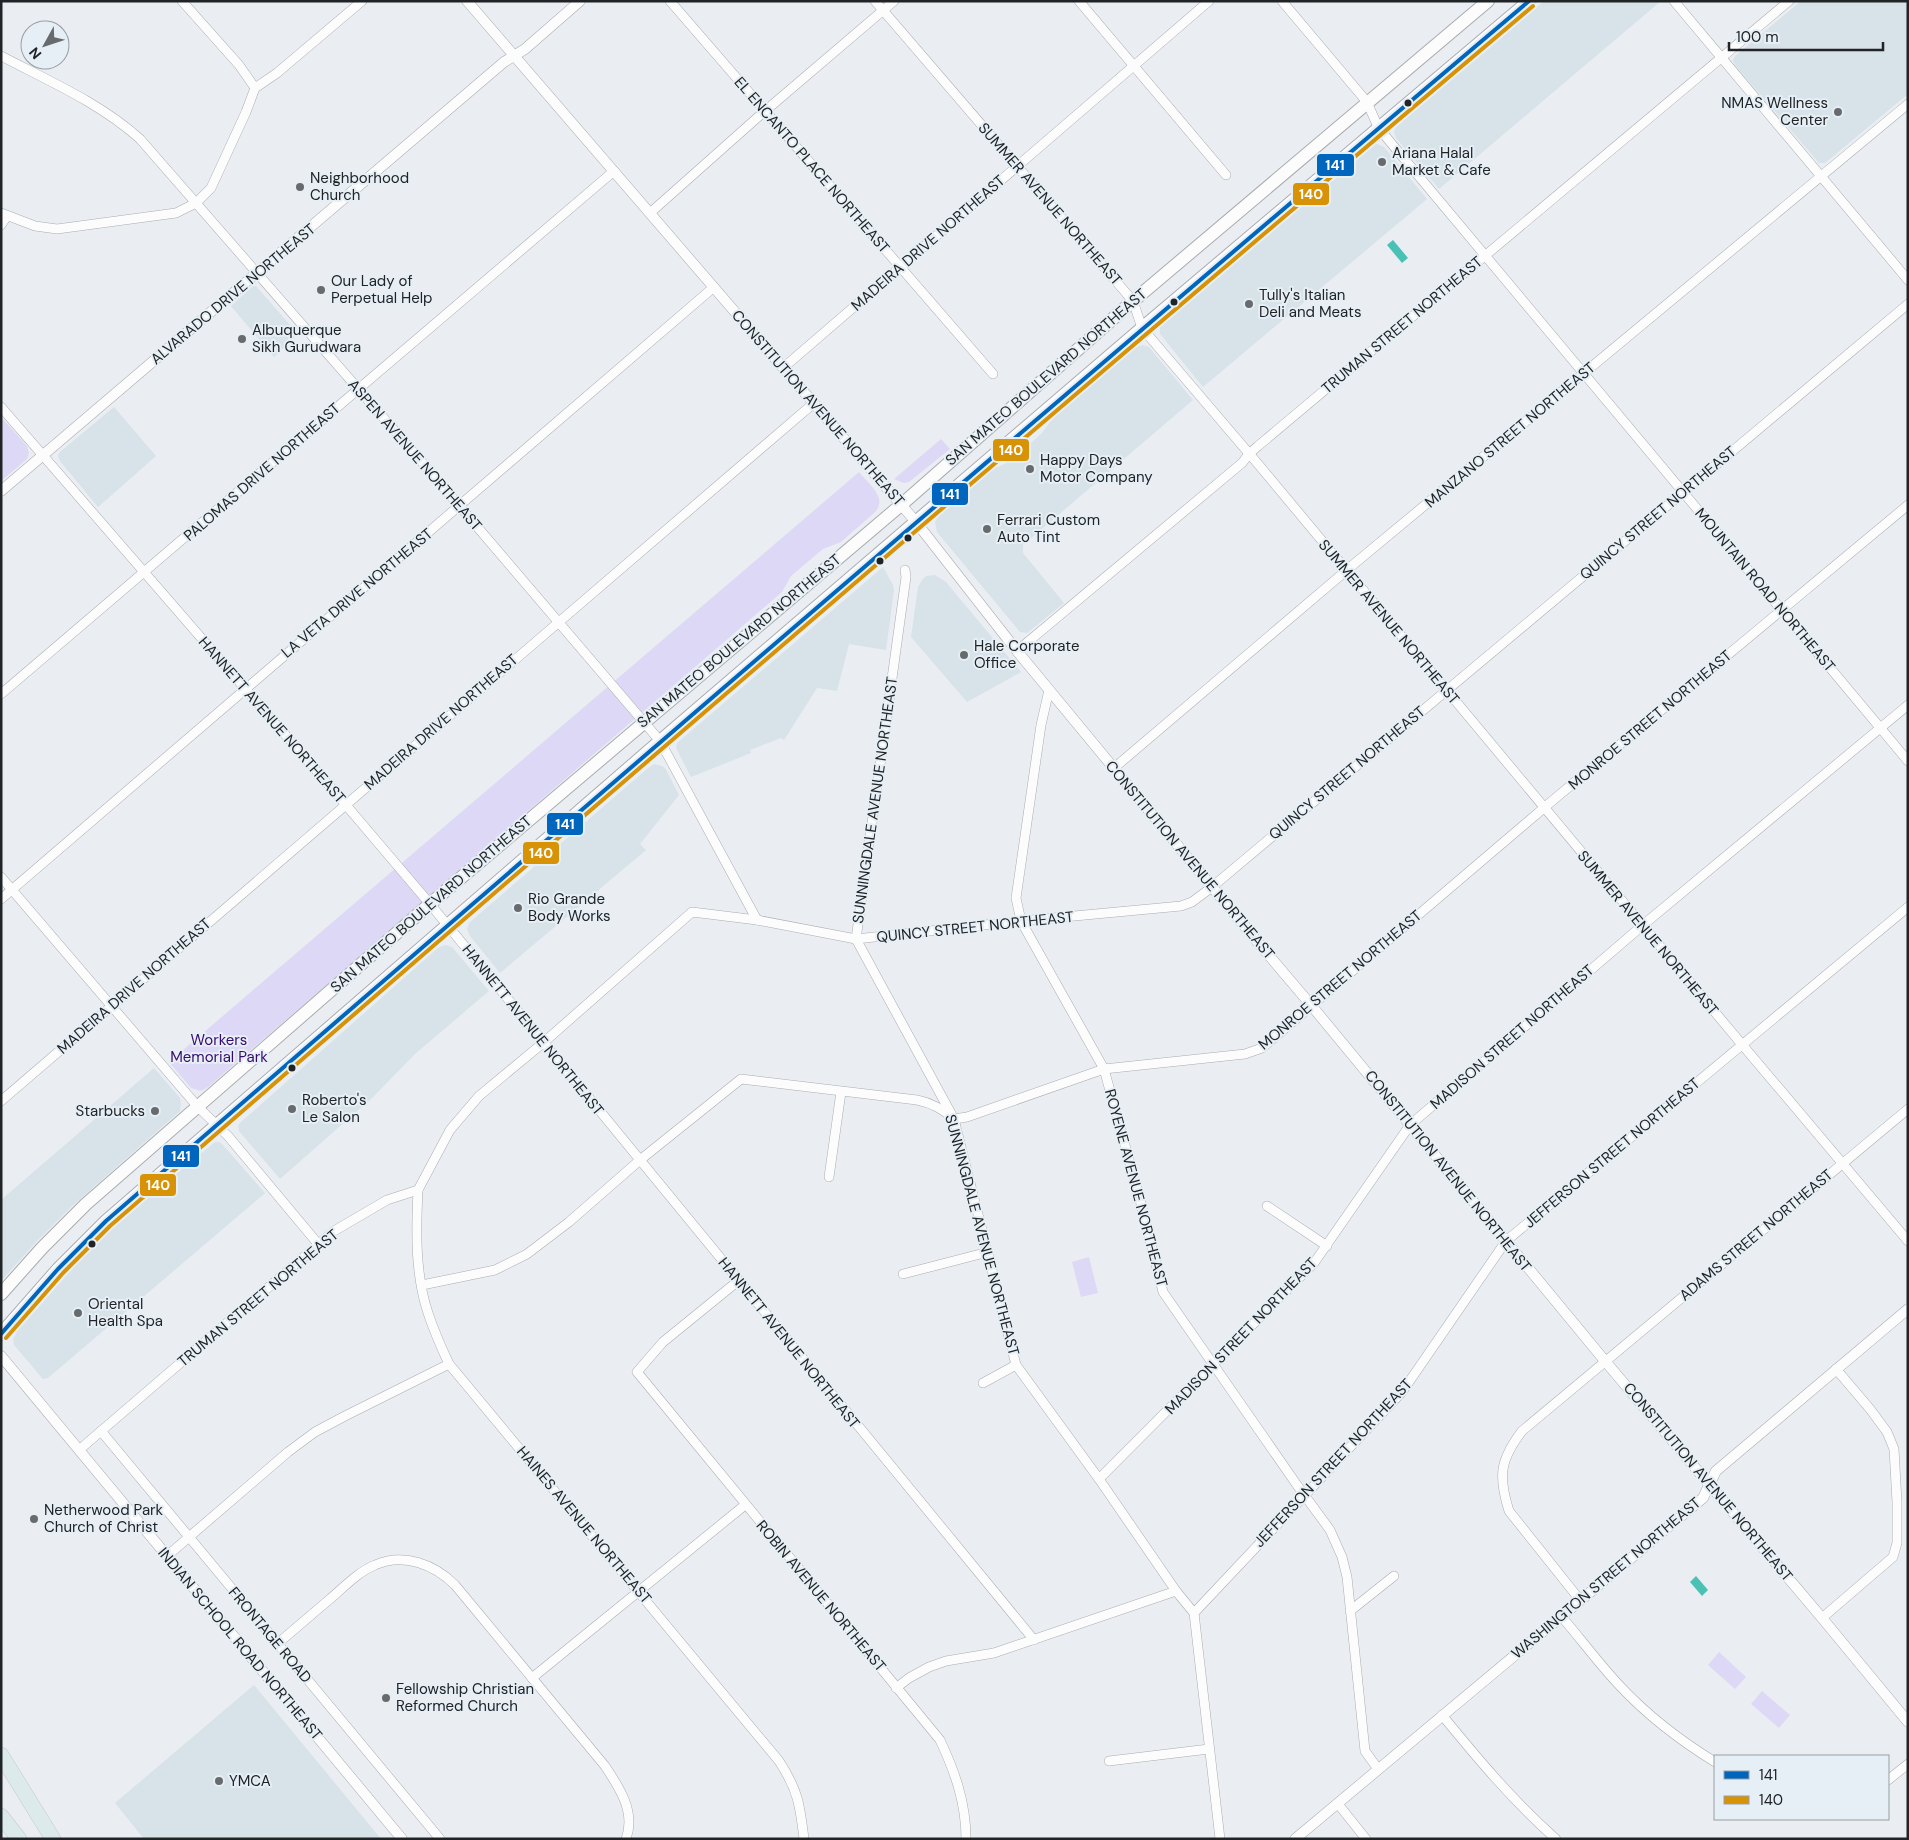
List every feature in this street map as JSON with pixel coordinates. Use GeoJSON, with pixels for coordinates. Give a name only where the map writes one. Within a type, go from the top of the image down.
{"type":"FeatureCollection","features":[{"type":"Feature","properties":{"kind":"highway"},"geometry":{"type":"LineString","coordinates":[[1,1756],[54,1839]]}},
{"type":"Feature","properties":{"kind":"highway"},"geometry":{"type":"LineString","coordinates":[[1,1816],[19,1839]]}},
{"type":"Feature","properties":{"kind":"main road","name":"SAN MATEO BOULEVARD NORTHEAST"},"geometry":{"type":"LineString","coordinates":[[1,1294],[42,1248],[86,1204],[430,904],[901,504],[1133,301],[1488,1]]}},
{"type":"Feature","properties":{"kind":"main road","name":"SAN MATEO BOULEVARD NORTHEAST"},"geometry":{"type":"LineString","coordinates":[[1,1334],[58,1269],[106,1221],[218,1126],[660,741],[1142,328],[1528,1]]}},
{"type":"Feature","properties":{"kind":"street"},"geometry":{"type":"LineString","coordinates":[[182,1],[239,65],[255,88]]}},
{"type":"Feature","properties":{"kind":"street"},"geometry":{"type":"LineString","coordinates":[[1,226],[4,214],[35,226],[56,230],[176,214],[196,203],[211,188],[255,88],[277,73],[362,1]]}},
{"type":"Feature","properties":{"kind":"street","name":"CONSTITUTION AVENUE NORTHEAST"},"geometry":{"type":"LineString","coordinates":[[466,1],[901,504],[1049,690],[1605,1361],[1908,1722]]}},
{"type":"Feature","properties":{"kind":"street","name":"ALVARADO DRIVE NORTHEAST"},"geometry":{"type":"LineString","coordinates":[[1,491],[513,55],[525,49],[580,1]]}},
{"type":"Feature","properties":{"kind":"street","name":"EL ENCANTO PLACE NORTHEAST"},"geometry":{"type":"LineString","coordinates":[[670,1],[994,374]]}},
{"type":"Feature","properties":{"kind":"street","name":"SUMMER AVENUE NORTHEAST"},"geometry":{"type":"LineString","coordinates":[[875,1],[1133,301],[1142,328],[1908,1241]]}},
{"type":"Feature","properties":{"kind":"street"},"geometry":{"type":"LineString","coordinates":[[650,214],[765,111],[894,1]]}},
{"type":"Feature","properties":{"kind":"street"},"geometry":{"type":"LineString","coordinates":[[1079,1],[1226,175]]}},
{"type":"Feature","properties":{"kind":"street","name":"MADEIRA DRIVE NORTHEAST"},"geometry":{"type":"LineString","coordinates":[[783,368],[1209,1]]}},
{"type":"Feature","properties":{"kind":"street","name":"MOUNTAIN ROAD NORTHEAST"},"geometry":{"type":"LineString","coordinates":[[1282,1],[1367,102],[1378,127],[1484,256],[1908,761]]}},
{"type":"Feature","properties":{"kind":"street"},"geometry":{"type":"LineString","coordinates":[[1674,1],[1908,280]]}},
{"type":"Feature","properties":{"kind":"street","name":"TRUMAN STREET NORTHEAST"},"geometry":{"type":"LineString","coordinates":[[1017,651],[1789,1]]}},
{"type":"Feature","properties":{"kind":"street","name":"ASPEN AVENUE NORTHEAST"},"geometry":{"type":"LineString","coordinates":[[1,56],[101,109],[124,125],[140,139],[258,273],[660,741],[757,920]]}},
{"type":"Feature","properties":{"kind":"street","name":"MANZANO STREET NORTHEAST"},"geometry":{"type":"LineString","coordinates":[[1114,768],[1347,571],[1908,104]]}},
{"type":"Feature","properties":{"kind":"street","name":"PALOMAS DRIVE NORTHEAST"},"geometry":{"type":"LineString","coordinates":[[1,694],[614,171]]}},
{"type":"Feature","properties":{"kind":"street","name":"LA VETA DRIVE NORTHEAST"},"geometry":{"type":"LineString","coordinates":[[1,899],[714,287]]}},
{"type":"Feature","properties":{"kind":"street","name":"QUINCY STREET NORTHEAST"},"geometry":{"type":"LineString","coordinates":[[757,920],[856,939],[1181,906],[1192,902],[1908,304]]}},
{"type":"Feature","properties":{"kind":"street","name":"MADEIRA DRIVE NORTHEAST"},"geometry":{"type":"LineString","coordinates":[[1,1101],[814,403]]}},
{"type":"Feature","properties":{"kind":"street","name":"HANNETT AVENUE NORTHEAST"},"geometry":{"type":"LineString","coordinates":[[1,407],[430,904],[1034,1640]]}},
{"type":"Feature","properties":{"kind":"street","name":"MONROE STREET NORTHEAST"},"geometry":{"type":"LineString","coordinates":[[954,1119],[967,1117],[1104,1070],[1245,1054],[1262,1048],[1544,808],[1908,505]]}},
{"type":"Feature","properties":{"kind":"street","name":"SUNNINGDALE AVENUE NORTHEAST"},"geometry":{"type":"LineString","coordinates":[[905,570],[906,577],[856,939],[954,1119],[1016,1365],[1099,1479],[1176,1591],[1194,1613]]}},
{"type":"Feature","properties":{"kind":"street","name":"ROYENE AVENUE NORTHEAST"},"geometry":{"type":"LineString","coordinates":[[1049,690],[1041,725],[1016,898],[1021,921],[1104,1070],[1139,1196],[1162,1292],[1330,1530],[1342,1557],[1346,1577],[1365,1751],[1378,1769]]}},
{"type":"Feature","properties":{"kind":"street","name":"MADISON STREET NORTHEAST"},"geometry":{"type":"LineString","coordinates":[[1099,1479],[1314,1263],[1410,1125],[1642,925],[1908,705]]}},
{"type":"Feature","properties":{"kind":"street"},"geometry":{"type":"LineString","coordinates":[[1,877],[198,1107],[218,1126],[319,1244]]}},
{"type":"Feature","properties":{"kind":"street","name":"JEFFERSON STREET NORTHEAST"},"geometry":{"type":"LineString","coordinates":[[1194,1613],[1402,1392],[1506,1241],[1908,908]]}},
{"type":"Feature","properties":{"kind":"street"},"geometry":{"type":"LineString","coordinates":[[418,1190],[450,1130],[473,1102],[692,912],[757,920]]}},
{"type":"Feature","properties":{"kind":"street"},"geometry":{"type":"LineString","coordinates":[[422,1284],[495,1270],[527,1254],[569,1222],[640,1160],[741,1079],[917,1100],[932,1103],[954,1119]]}},
{"type":"Feature","properties":{"kind":"street"},"geometry":{"type":"LineString","coordinates":[[829,1177],[841,1092]]}},
{"type":"Feature","properties":{"kind":"street","name":"ADAMS STREET NORTHEAST"},"geometry":{"type":"LineString","coordinates":[[1580,1600],[1510,1511],[1504,1495],[1502,1472],[1508,1449],[1522,1431],[1908,1109]]}},
{"type":"Feature","properties":{"kind":"street","name":"TRUMAN STREET NORTHEAST"},"geometry":{"type":"LineString","coordinates":[[79,1450],[334,1231],[387,1200],[418,1190]]}},
{"type":"Feature","properties":{"kind":"street","name":"HAINES AVENUE NORTHEAST"},"geometry":{"type":"LineString","coordinates":[[418,1190],[416,1241],[422,1284],[428,1312],[449,1364],[779,1760],[793,1783],[801,1811],[804,1839]]}},
{"type":"Feature","properties":{"kind":"street"},"geometry":{"type":"LineString","coordinates":[[1267,1206],[1327,1246]]}},
{"type":"Feature","properties":{"kind":"street"},"geometry":{"type":"LineString","coordinates":[[903,1274],[988,1252]]}},
{"type":"Feature","properties":{"kind":"street","name":"ROBIN AVENUE NORTHEAST"},"geometry":{"type":"LineString","coordinates":[[738,1281],[663,1342],[637,1372],[940,1740],[960,1789],[965,1813],[966,1839]]}},
{"type":"Feature","properties":{"kind":"street","name":"WASHINGTON STREET NORTHEAST"},"geometry":{"type":"LineString","coordinates":[[1295,1839],[1703,1498],[1716,1470],[1908,1309]]}},
{"type":"Feature","properties":{"kind":"street","name":"INDIAN SCHOOL ROAD NORTHEAST"},"geometry":{"type":"LineString","coordinates":[[1,1356],[402,1839]]}},
{"type":"Feature","properties":{"kind":"street"},"geometry":{"type":"LineString","coordinates":[[167,1556],[288,1452],[316,1432],[449,1364]]}},
{"type":"Feature","properties":{"kind":"street"},"geometry":{"type":"LineString","coordinates":[[983,1383],[1016,1365]]}},
{"type":"Feature","properties":{"kind":"street"},"geometry":{"type":"LineString","coordinates":[[1822,1618],[1892,1558],[1897,1543],[1894,1449],[1887,1432],[1836,1369]]}},
{"type":"Feature","properties":{"kind":"street","name":"FRONTAGE ROAD"},"geometry":{"type":"LineString","coordinates":[[101,1432],[440,1839]]}},
{"type":"Feature","properties":{"kind":"street"},"geometry":{"type":"LineString","coordinates":[[1897,1502],[1907,1502]]}},
{"type":"Feature","properties":{"kind":"street"},"geometry":{"type":"LineString","coordinates":[[532,1678],[745,1505]]}},
{"type":"Feature","properties":{"kind":"street"},"geometry":{"type":"LineString","coordinates":[[278,1644],[358,1575],[376,1564],[396,1560],[421,1562],[444,1574],[605,1766],[622,1791],[628,1814],[626,1839]]}},
{"type":"Feature","properties":{"kind":"street"},"geometry":{"type":"LineString","coordinates":[[1350,1611],[1394,1576]]}},
{"type":"Feature","properties":{"kind":"street"},"geometry":{"type":"LineString","coordinates":[[896,1688],[929,1666],[946,1661],[994,1653],[1176,1591]]}},
{"type":"Feature","properties":{"kind":"street"},"geometry":{"type":"LineString","coordinates":[[1194,1613],[1220,1839]]}},
{"type":"Feature","properties":{"kind":"street"},"geometry":{"type":"LineString","coordinates":[[1561,1616],[1627,1693],[1652,1716],[1690,1746],[1714,1761]]}},
{"type":"Feature","properties":{"kind":"street"},"geometry":{"type":"LineString","coordinates":[[1442,1715],[1496,1780],[1522,1808],[1556,1839]]}},
{"type":"Feature","properties":{"kind":"street"},"geometry":{"type":"LineString","coordinates":[[1109,1761],[1209,1749]]}},
{"type":"Feature","properties":{"kind":"street"},"geometry":{"type":"LineString","coordinates":[[1889,1779],[1908,1764]]}},
{"type":"Feature","properties":{"kind":"street"},"geometry":{"type":"LineString","coordinates":[[1338,1804],[1366,1839]]}},
{"type":"Feature","properties":{"kind":"shaded area"},"geometry":{"type":"Polygon","coordinates":[[[1544,1],[1661,1],[1439,189],[1396,138],[1394,132],[1396,127],[1403,118],[1544,1]]]}},
{"type":"Feature","properties":{"kind":"shaded area"},"geometry":{"type":"Polygon","coordinates":[[[1801,1],[1908,1],[1908,94],[1825,163],[1819,163],[1735,65],[1733,60],[1735,56],[1801,1]]]}},
{"type":"Feature","properties":{"kind":"shaded area"},"geometry":{"type":"Polygon","coordinates":[[[1377,144],[1384,147],[1427,199],[1203,387],[1160,334],[1160,327],[1366,149],[1377,144]]]}},
{"type":"Feature","properties":{"kind":"shaded area"},"geometry":{"type":"Polygon","coordinates":[[[1393,240],[1408,258],[1402,263],[1387,245],[1393,240]]]}},
{"type":"Feature","properties":{"kind":"shaded area"},"geometry":{"type":"Polygon","coordinates":[[[256,286],[298,334],[274,357],[231,306],[252,287],[256,286]]]}},
{"type":"Feature","properties":{"kind":"shaded area"},"geometry":{"type":"Polygon","coordinates":[[[1143,345],[1149,347],[1193,400],[1023,545],[1023,553],[1064,603],[1027,633],[1020,632],[937,532],[935,522],[939,516],[993,469],[1009,462],[1041,434],[1054,417],[1135,347],[1143,345]]]}},
{"type":"Feature","properties":{"kind":"shaded area"},"geometry":{"type":"Polygon","coordinates":[[[114,407],[156,456],[98,507],[60,461],[58,456],[60,452],[114,407]]]}},
{"type":"Feature","properties":{"kind":"shaded area"},"geometry":{"type":"Polygon","coordinates":[[[883,567],[894,590],[886,650],[849,644],[837,691],[817,688],[784,740],[781,738],[750,750],[751,753],[691,777],[676,748],[677,743],[883,567]]]}},
{"type":"Feature","properties":{"kind":"shaded area"},"geometry":{"type":"Polygon","coordinates":[[[935,575],[946,582],[1021,672],[967,702],[911,637],[918,587],[926,576],[935,575]]]}},
{"type":"Feature","properties":{"kind":"shaded area"},"geometry":{"type":"Polygon","coordinates":[[[654,764],[665,768],[679,795],[640,844],[646,850],[500,973],[470,936],[467,929],[469,923],[654,764]]]}},
{"type":"Feature","properties":{"kind":"shaded area"},"geometry":{"type":"Polygon","coordinates":[[[446,945],[452,947],[489,991],[415,1054],[373,1097],[280,1179],[239,1131],[238,1126],[439,947],[446,945]]]}},
{"type":"Feature","properties":{"kind":"shaded area"},"geometry":{"type":"Polygon","coordinates":[[[154,1068],[180,1098],[180,1111],[72,1206],[1,1281],[1,1200],[154,1068]]]}},
{"type":"Feature","properties":{"kind":"shaded area"},"geometry":{"type":"Polygon","coordinates":[[[215,1142],[220,1142],[223,1145],[265,1193],[48,1378],[43,1379],[14,1345],[13,1339],[18,1330],[91,1248],[126,1215],[215,1142]]]}},
{"type":"Feature","properties":{"kind":"shaded area"},"geometry":{"type":"Polygon","coordinates":[[[1696,1576],[1708,1590],[1702,1596],[1690,1582],[1696,1576]]]}},
{"type":"Feature","properties":{"kind":"shaded area"},"geometry":{"type":"Polygon","coordinates":[[[254,1685],[381,1839],[144,1839],[115,1803],[254,1685]]]}},
{"type":"Feature","properties":{"kind":"green space"},"geometry":{"type":"Polygon","coordinates":[[[1,417],[27,446],[29,453],[27,459],[1,481],[1,417]]]}},
{"type":"Feature","properties":{"kind":"green space"},"geometry":{"type":"Polygon","coordinates":[[[941,439],[950,449],[909,482],[904,483],[894,479],[941,439]]]}},
{"type":"Feature","properties":{"kind":"green space","name":"Workers Memorial Park"},"geometry":{"type":"Polygon","coordinates":[[[859,472],[878,497],[878,508],[874,513],[841,542],[823,549],[791,576],[782,592],[208,1087],[201,1091],[191,1088],[169,1062],[859,472]]]}},
{"type":"Feature","properties":{"kind":"green space"},"geometry":{"type":"Polygon","coordinates":[[[1089,1257],[1098,1293],[1081,1297],[1072,1262],[1089,1257]]]}},
{"type":"Feature","properties":{"kind":"green space"},"geometry":{"type":"Polygon","coordinates":[[[1719,1652],[1746,1677],[1735,1689],[1708,1665],[1719,1652]]]}},
{"type":"Feature","properties":{"kind":"green space"},"geometry":{"type":"Polygon","coordinates":[[[1762,1691],[1790,1715],[1779,1728],[1751,1704],[1762,1691]]]}},
{"type":"Feature","properties":{"kind":"transit line","name":"141"},"geometry":{"type":"LineString","coordinates":[[1,1334],[58,1269],[106,1221],[816,609],[1529,1]]}},
{"type":"Feature","properties":{"kind":"transit line","name":"140"},"geometry":{"type":"LineString","coordinates":[[6,1338],[63,1273],[110,1226],[820,613],[1533,6]]}},
{"type":"Feature","properties":{"kind":"place","name":"NMAS Wellness Center"},"geometry":{"type":"Point","coordinates":[1838,112]}},
{"type":"Feature","properties":{"kind":"place","name":"Ariana Halal Market & Cafe"},"geometry":{"type":"Point","coordinates":[1382,162]}},
{"type":"Feature","properties":{"kind":"place","name":"Neighborhood Church"},"geometry":{"type":"Point","coordinates":[300,187]}},
{"type":"Feature","properties":{"kind":"place","name":"Our Lady of Perpetual Help"},"geometry":{"type":"Point","coordinates":[321,290]}},
{"type":"Feature","properties":{"kind":"place","name":"Tully's Italian Deli and Meats"},"geometry":{"type":"Point","coordinates":[1249,304]}},
{"type":"Feature","properties":{"kind":"place","name":"Albuquerque Sikh Gurudwara"},"geometry":{"type":"Point","coordinates":[242,339]}},
{"type":"Feature","properties":{"kind":"place","name":"Happy Days Motor Company"},"geometry":{"type":"Point","coordinates":[1030,469]}},
{"type":"Feature","properties":{"kind":"place","name":"Ferrari Custom Auto Tint"},"geometry":{"type":"Point","coordinates":[987,529]}},
{"type":"Feature","properties":{"kind":"place","name":"Hale Corporate Office"},"geometry":{"type":"Point","coordinates":[964,655]}},
{"type":"Feature","properties":{"kind":"place","name":"Rio Grande Body Works"},"geometry":{"type":"Point","coordinates":[518,908]}},
{"type":"Feature","properties":{"kind":"place","name":"Roberto's Le Salon"},"geometry":{"type":"Point","coordinates":[292,1109]}},
{"type":"Feature","properties":{"kind":"place","name":"Starbucks"},"geometry":{"type":"Point","coordinates":[155,1111]}},
{"type":"Feature","properties":{"kind":"place","name":"Oriental Health Spa"},"geometry":{"type":"Point","coordinates":[78,1313]}},
{"type":"Feature","properties":{"kind":"place","name":"Netherwood Park Church of Christ"},"geometry":{"type":"Point","coordinates":[34,1519]}},
{"type":"Feature","properties":{"kind":"place","name":"Fellowship Christian Reformed Church"},"geometry":{"type":"Point","coordinates":[386,1698]}},
{"type":"Feature","properties":{"kind":"place","name":"YMCA"},"geometry":{"type":"Point","coordinates":[219,1781]}}]}
